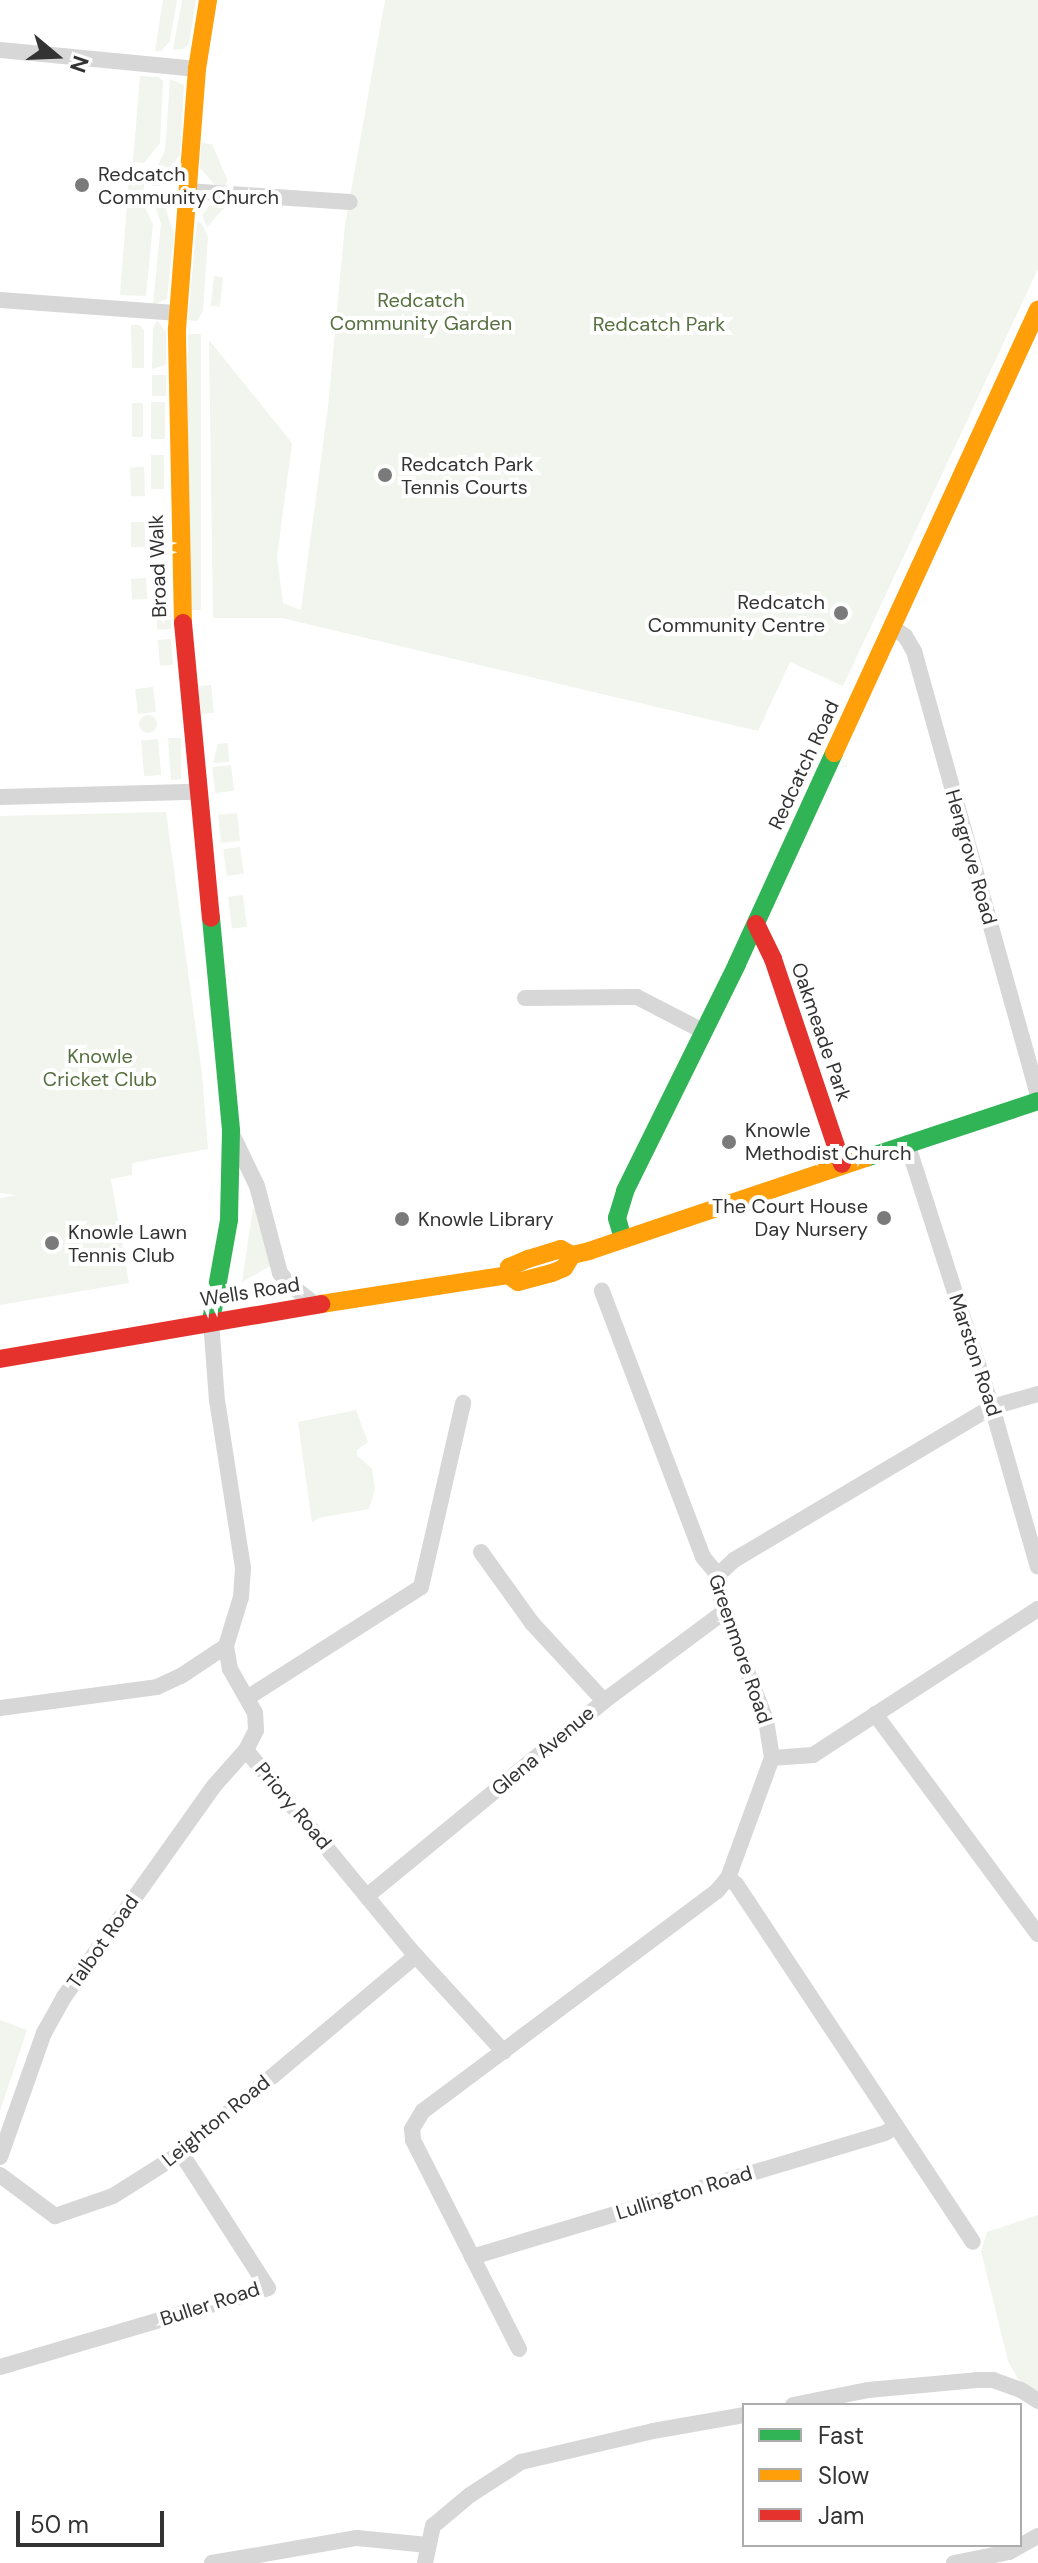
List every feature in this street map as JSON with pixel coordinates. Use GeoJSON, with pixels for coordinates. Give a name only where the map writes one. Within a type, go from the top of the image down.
{"type":"FeatureCollection","features":[{"type":"Feature","properties":{"kind":"main road","name":"Broad Walk"},"geometry":{"type":"LineString","coordinates":[[208,0],[197,69],[179,313],[178,522],[196,792],[231,1131],[229,1220],[211,1321]]}},
{"type":"Feature","properties":{"kind":"main road","name":"Redcatch Road"},"geometry":{"type":"LineString","coordinates":[[623,1239],[617,1218],[625,1191],[737,964],[892,627],[1031,342],[1038,310]]}},
{"type":"Feature","properties":{"kind":"main road","name":"Oakmeade Park"},"geometry":{"type":"LineString","coordinates":[[756,924],[773,959],[842,1164]]}},
{"type":"Feature","properties":{"kind":"main road","name":"Oakmeade Park"},"geometry":{"type":"LineString","coordinates":[[737,964],[757,952],[773,959]]}},
{"type":"Feature","properties":{"kind":"main road","name":"Wells Road"},"geometry":{"type":"LineString","coordinates":[[0,1359],[211,1321],[508,1275],[509,1267],[528,1259],[561,1249],[572,1255],[623,1239],[1038,1098]]}},
{"type":"Feature","properties":{"kind":"street"},"geometry":{"type":"LineString","coordinates":[[0,50],[197,69]]}},
{"type":"Feature","properties":{"kind":"street"},"geometry":{"type":"LineString","coordinates":[[187,191],[350,202]]}},
{"type":"Feature","properties":{"kind":"street"},"geometry":{"type":"LineString","coordinates":[[0,300],[179,313]]}},
{"type":"Feature","properties":{"kind":"street","name":"Hengrove Road"},"geometry":{"type":"LineString","coordinates":[[892,627],[905,636],[914,651],[1038,1098]]}},
{"type":"Feature","properties":{"kind":"street"},"geometry":{"type":"LineString","coordinates":[[0,797],[196,792]]}},
{"type":"Feature","properties":{"kind":"street"},"geometry":{"type":"LineString","coordinates":[[525,998],[637,997],[703,1031]]}},
{"type":"Feature","properties":{"kind":"street","name":"Broad Walk"},"geometry":{"type":"LineString","coordinates":[[231,1131],[257,1186],[280,1273],[315,1305]]}},
{"type":"Feature","properties":{"kind":"street","name":"Marston Road"},"geometry":{"type":"LineString","coordinates":[[907,1143],[992,1407],[1038,1567]]}},
{"type":"Feature","properties":{"kind":"street","name":"Greenmore Road"},"geometry":{"type":"LineString","coordinates":[[602,1291],[631,1358],[703,1557],[718,1575],[724,1612],[766,1720],[772,1758],[762,1794],[728,1878]]}},
{"type":"Feature","properties":{"kind":"street"},"geometry":{"type":"LineString","coordinates":[[0,1708],[157,1687],[181,1676],[226,1646],[241,1597],[243,1568],[217,1401],[211,1321]]}},
{"type":"Feature","properties":{"kind":"street"},"geometry":{"type":"LineString","coordinates":[[718,1575],[734,1560],[992,1407],[1038,1394]]}},
{"type":"Feature","properties":{"kind":"street"},"geometry":{"type":"LineString","coordinates":[[247,1698],[421,1587],[463,1403]]}},
{"type":"Feature","properties":{"kind":"street"},"geometry":{"type":"LineString","coordinates":[[481,1552],[532,1623],[604,1701]]}},
{"type":"Feature","properties":{"kind":"street"},"geometry":{"type":"LineString","coordinates":[[772,1758],[813,1755],[1038,1609]]}},
{"type":"Feature","properties":{"kind":"street","name":"Glena Avenue"},"geometry":{"type":"LineString","coordinates":[[367,1896],[604,1701],[724,1612]]}},
{"type":"Feature","properties":{"kind":"street","name":"Priory Road"},"geometry":{"type":"LineString","coordinates":[[226,1646],[230,1669],[255,1713],[256,1730],[246,1750],[416,1956],[504,2052]]}},
{"type":"Feature","properties":{"kind":"street"},"geometry":{"type":"LineString","coordinates":[[875,1714],[1038,1934]]}},
{"type":"Feature","properties":{"kind":"street","name":"Talbot Road"},"geometry":{"type":"LineString","coordinates":[[0,2157],[44,2033],[64,1997],[214,1786],[246,1750]]}},
{"type":"Feature","properties":{"kind":"street"},"geometry":{"type":"LineString","coordinates":[[519,2349],[413,2140],[412,2129],[423,2111],[706,1901],[728,1878],[736,1884],[973,2242]]}},
{"type":"Feature","properties":{"kind":"street","name":"Leighton Road"},"geometry":{"type":"LineString","coordinates":[[0,2175],[55,2216],[65,2216],[113,2196],[181,2153],[416,1956]]}},
{"type":"Feature","properties":{"kind":"street","name":"Lullington Road"},"geometry":{"type":"LineString","coordinates":[[472,2257],[885,2133],[895,2127]]}},
{"type":"Feature","properties":{"kind":"street","name":"Buller Road"},"geometry":{"type":"LineString","coordinates":[[0,2367],[268,2288],[181,2153]]}},
{"type":"Feature","properties":{"kind":"street"},"geometry":{"type":"LineString","coordinates":[[803,2403],[868,2390],[977,2380],[993,2380],[1021,2390],[1038,2401]]}},
{"type":"Feature","properties":{"kind":"street"},"geometry":{"type":"LineString","coordinates":[[425,2563],[433,2526],[451,2509],[521,2462],[653,2431],[742,2415]]}},
{"type":"Feature","properties":{"kind":"street"},"geometry":{"type":"LineString","coordinates":[[212,2563],[357,2538],[428,2545]]}},
{"type":"Feature","properties":{"kind":"street"},"geometry":{"type":"LineString","coordinates":[[954,2563],[1009,2552],[1018,2547]]}},
{"type":"Feature","properties":{"kind":"green space"},"geometry":{"type":"Polygon","coordinates":[[[163,0],[177,0],[170,41],[161,51],[155,51],[163,0]]]}},
{"type":"Feature","properties":{"kind":"green space"},"geometry":{"type":"Polygon","coordinates":[[[182,0],[196,0],[189,44],[183,49],[173,50],[182,0]]]}},
{"type":"Feature","properties":{"kind":"green space","name":"Redcatch Park"},"geometry":{"type":"Polygon","coordinates":[[[385,0],[1038,0],[1038,269],[843,686],[790,662],[758,731],[282,618],[213,618],[209,340],[292,443],[277,557],[283,603],[301,610],[328,407],[345,225],[385,0]]]}},
{"type":"Feature","properties":{"kind":"green space"},"geometry":{"type":"Polygon","coordinates":[[[140,76],[158,77],[163,81],[160,143],[144,163],[133,162],[140,76]]]}},
{"type":"Feature","properties":{"kind":"green space"},"geometry":{"type":"Polygon","coordinates":[[[170,79],[184,85],[180,154],[160,186],[152,186],[152,176],[165,151],[170,79]]]}},
{"type":"Feature","properties":{"kind":"green space"},"geometry":{"type":"Polygon","coordinates":[[[201,143],[212,144],[227,179],[226,186],[215,185],[200,168],[201,143]]]}},
{"type":"Feature","properties":{"kind":"green space"},"geometry":{"type":"Polygon","coordinates":[[[130,170],[146,172],[143,198],[127,196],[130,170]]]}},
{"type":"Feature","properties":{"kind":"green space"},"geometry":{"type":"Polygon","coordinates":[[[151,191],[160,191],[174,234],[167,299],[153,305],[161,224],[151,191]]]}},
{"type":"Feature","properties":{"kind":"green space"},"geometry":{"type":"Polygon","coordinates":[[[214,200],[225,200],[224,208],[207,227],[202,215],[214,200]]]}},
{"type":"Feature","properties":{"kind":"green space"},"geometry":{"type":"Polygon","coordinates":[[[127,205],[144,206],[153,224],[146,296],[120,295],[127,205]]]}},
{"type":"Feature","properties":{"kind":"green space"},"geometry":{"type":"Polygon","coordinates":[[[197,221],[202,224],[208,237],[203,311],[197,321],[188,320],[197,221]]]}},
{"type":"Feature","properties":{"kind":"green space"},"geometry":{"type":"Polygon","coordinates":[[[214,276],[223,277],[220,307],[211,306],[214,276]]]}},
{"type":"Feature","properties":{"kind":"green space"},"geometry":{"type":"Polygon","coordinates":[[[157,320],[166,332],[166,365],[152,369],[153,328],[157,320]]]}},
{"type":"Feature","properties":{"kind":"green space"},"geometry":{"type":"Polygon","coordinates":[[[131,325],[139,325],[144,330],[144,368],[132,368],[131,325]]]}},
{"type":"Feature","properties":{"kind":"green space"},"geometry":{"type":"Polygon","coordinates":[[[188,334],[201,334],[201,610],[188,610],[188,334]]]}},
{"type":"Feature","properties":{"kind":"green space"},"geometry":{"type":"Polygon","coordinates":[[[152,375],[166,375],[166,396],[152,396],[152,375]]]}},
{"type":"Feature","properties":{"kind":"green space"},"geometry":{"type":"Polygon","coordinates":[[[151,402],[165,402],[165,439],[151,439],[151,402]]]}},
{"type":"Feature","properties":{"kind":"green space"},"geometry":{"type":"Polygon","coordinates":[[[132,403],[143,403],[143,437],[132,437],[132,403]]]}},
{"type":"Feature","properties":{"kind":"green space"},"geometry":{"type":"Polygon","coordinates":[[[151,455],[164,455],[164,489],[151,489],[151,455]]]}},
{"type":"Feature","properties":{"kind":"green space"},"geometry":{"type":"Polygon","coordinates":[[[130,467],[144,467],[145,496],[131,496],[130,467]]]}},
{"type":"Feature","properties":{"kind":"green space"},"geometry":{"type":"Polygon","coordinates":[[[152,519],[167,519],[167,551],[162,553],[152,552],[152,519]]]}},
{"type":"Feature","properties":{"kind":"green space"},"geometry":{"type":"Polygon","coordinates":[[[131,522],[145,522],[145,547],[131,547],[131,522]]]}},
{"type":"Feature","properties":{"kind":"green space"},"geometry":{"type":"Polygon","coordinates":[[[154,572],[168,572],[168,600],[154,600],[154,572]]]}},
{"type":"Feature","properties":{"kind":"green space"},"geometry":{"type":"Polygon","coordinates":[[[146,578],[147,599],[132,600],[131,579],[146,578]]]}},
{"type":"Feature","properties":{"kind":"green space"},"geometry":{"type":"Polygon","coordinates":[[[170,607],[171,629],[157,630],[156,608],[170,607]]]}},
{"type":"Feature","properties":{"kind":"green space"},"geometry":{"type":"Polygon","coordinates":[[[171,639],[173,665],[160,666],[158,640],[171,639]]]}},
{"type":"Feature","properties":{"kind":"green space"},"geometry":{"type":"Polygon","coordinates":[[[211,685],[214,713],[201,714],[198,686],[211,685]]]}},
{"type":"Feature","properties":{"kind":"green space"},"geometry":{"type":"Polygon","coordinates":[[[153,687],[156,712],[138,714],[135,689],[153,687]]]}},
{"type":"Feature","properties":{"kind":"green space"},"geometry":{"type":"Polygon","coordinates":[[[148,715],[157,724],[148,733],[139,724],[148,715]]]}},
{"type":"Feature","properties":{"kind":"green space"},"geometry":{"type":"Polygon","coordinates":[[[168,738],[181,738],[181,779],[171,780],[168,738]]]}},
{"type":"Feature","properties":{"kind":"green space"},"geometry":{"type":"Polygon","coordinates":[[[158,739],[161,775],[144,776],[141,740],[158,739]]]}},
{"type":"Feature","properties":{"kind":"green space"},"geometry":{"type":"Polygon","coordinates":[[[228,743],[229,762],[213,763],[218,744],[228,743]]]}},
{"type":"Feature","properties":{"kind":"green space"},"geometry":{"type":"Polygon","coordinates":[[[231,765],[234,791],[215,793],[212,767],[231,765]]]}},
{"type":"Feature","properties":{"kind":"green space","name":"Knowle Cricket Club"},"geometry":{"type":"Polygon","coordinates":[[[166,812],[202,1074],[208,1149],[132,1163],[132,1175],[111,1179],[129,1283],[0,1305],[0,1198],[16,1195],[0,1193],[0,816],[166,812]]]}},
{"type":"Feature","properties":{"kind":"green space"},"geometry":{"type":"Polygon","coordinates":[[[237,813],[240,841],[221,843],[218,815],[237,813]]]}},
{"type":"Feature","properties":{"kind":"green space"},"geometry":{"type":"Polygon","coordinates":[[[240,847],[244,874],[227,876],[223,849],[240,847]]]}},
{"type":"Feature","properties":{"kind":"green space"},"geometry":{"type":"Polygon","coordinates":[[[243,895],[247,927],[232,929],[228,897],[243,895]]]}},
{"type":"Feature","properties":{"kind":"green space"},"geometry":{"type":"Polygon","coordinates":[[[253,1208],[270,1266],[242,1282],[253,1208]]]}},
{"type":"Feature","properties":{"kind":"green space"},"geometry":{"type":"Polygon","coordinates":[[[356,1410],[368,1442],[357,1450],[357,1455],[372,1469],[375,1489],[369,1509],[318,1518],[312,1523],[298,1422],[356,1410]]]}},
{"type":"Feature","properties":{"kind":"green space"},"geometry":{"type":"Polygon","coordinates":[[[0,2020],[27,2030],[0,2111],[0,2020]]]}},
{"type":"Feature","properties":{"kind":"green space"},"geometry":{"type":"Polygon","coordinates":[[[1038,2215],[1038,2398],[1022,2386],[1008,2361],[981,2251],[987,2232],[1038,2215]]]}},
{"type":"Feature","properties":{"kind":"traffic: fast"},"geometry":{"type":"LineString","coordinates":[[623,1239],[617,1218],[625,1191],[737,964],[834,753]]}},
{"type":"Feature","properties":{"kind":"traffic: fast"},"geometry":{"type":"LineString","coordinates":[[211,918],[231,1131],[229,1220],[211,1321]]}},
{"type":"Feature","properties":{"kind":"traffic: fast"},"geometry":{"type":"LineString","coordinates":[[866,1158],[1038,1101]]}},
{"type":"Feature","properties":{"kind":"traffic: slow"},"geometry":{"type":"LineString","coordinates":[[183,623],[177,329],[197,69],[208,0]]}},
{"type":"Feature","properties":{"kind":"traffic: slow"},"geometry":{"type":"LineString","coordinates":[[834,753],[1038,310]]}},
{"type":"Feature","properties":{"kind":"traffic: slow"},"geometry":{"type":"LineString","coordinates":[[508,1275],[509,1267],[528,1259],[561,1249],[572,1255],[589,1251],[866,1158]]}},
{"type":"Feature","properties":{"kind":"traffic: slow"},"geometry":{"type":"LineString","coordinates":[[508,1275],[518,1282],[552,1273],[564,1268],[572,1255]]}},
{"type":"Feature","properties":{"kind":"traffic: slow"},"geometry":{"type":"LineString","coordinates":[[321,1304],[508,1275]]}},
{"type":"Feature","properties":{"kind":"traffic: jam"},"geometry":{"type":"LineString","coordinates":[[183,623],[211,918]]}},
{"type":"Feature","properties":{"kind":"traffic: jam"},"geometry":{"type":"LineString","coordinates":[[756,924],[773,959],[842,1164]]}},
{"type":"Feature","properties":{"kind":"traffic: jam"},"geometry":{"type":"LineString","coordinates":[[0,1359],[321,1304]]}},
{"type":"Feature","properties":{"kind":"place","name":"Redcatch Community Church"},"geometry":{"type":"Point","coordinates":[82,185]}},
{"type":"Feature","properties":{"kind":"place","name":"Redcatch Park Tennis Courts"},"geometry":{"type":"Point","coordinates":[385,475]}},
{"type":"Feature","properties":{"kind":"place","name":"Redcatch Community Centre"},"geometry":{"type":"Point","coordinates":[841,613]}},
{"type":"Feature","properties":{"kind":"place","name":"Knowle Methodist Church"},"geometry":{"type":"Point","coordinates":[729,1142]}},
{"type":"Feature","properties":{"kind":"place","name":"The Court House Day Nursery"},"geometry":{"type":"Point","coordinates":[884,1218]}},
{"type":"Feature","properties":{"kind":"place","name":"Knowle Library"},"geometry":{"type":"Point","coordinates":[402,1219]}},
{"type":"Feature","properties":{"kind":"place","name":"Knowle Lawn Tennis Club"},"geometry":{"type":"Point","coordinates":[52,1243]}},
{"type":"Feature","properties":{"kind":"park label","name":"Redcatch Community Garden"},"geometry":{"type":"Point","coordinates":[421,312]}}]}
